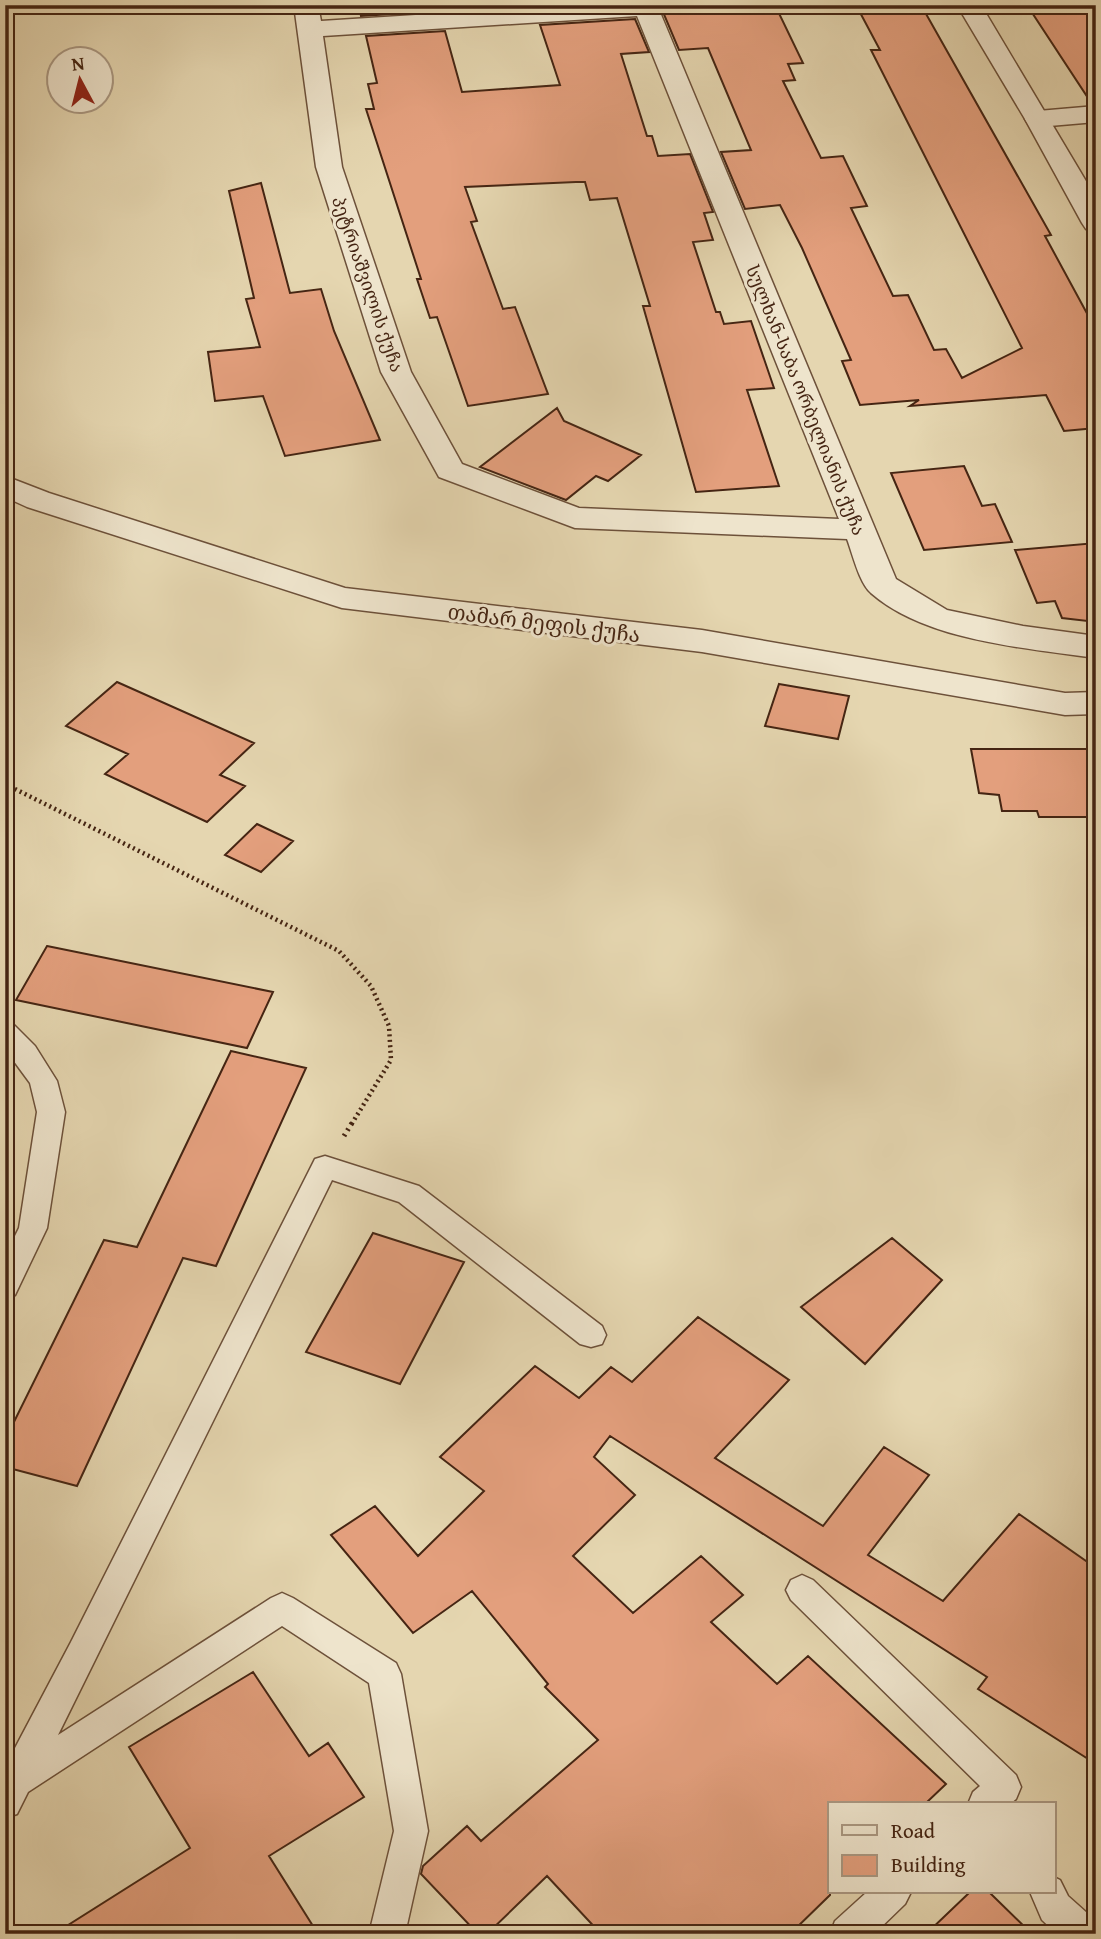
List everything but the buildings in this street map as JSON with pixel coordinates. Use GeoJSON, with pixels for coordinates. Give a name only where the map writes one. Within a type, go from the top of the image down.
{"type":"FeatureCollection","features":[{"type":"Feature","properties":{"kind":"street"},"geometry":{"type":"LineString","coordinates":[[969,5],[1038,118],[1096,223]]}},
{"type":"Feature","properties":{"kind":"street"},"geometry":{"type":"LineString","coordinates":[[308,17],[645,6]]}},
{"type":"Feature","properties":{"kind":"street","name":"სულხან-საბა ორბელიანის ქუჩა"},"geometry":{"type":"LineString","coordinates":[[645,6],[881,585],[937,619],[1023,637],[1096,647]]}},
{"type":"Feature","properties":{"kind":"street","name":"პეტრიაშვილის ქუჩა"},"geometry":{"type":"LineString","coordinates":[[308,17],[329,167],[396,372],[450,470],[575,518],[859,530]]}},
{"type":"Feature","properties":{"kind":"street"},"geometry":{"type":"LineString","coordinates":[[1038,118],[1096,114]]}},
{"type":"Feature","properties":{"kind":"street","name":"თამარ მეფის ქუჩა"},"geometry":{"type":"LineString","coordinates":[[5,485],[38,500],[342,598],[702,642],[1065,704],[1096,703]]}},
{"type":"Feature","properties":{"kind":"lane"},"geometry":{"type":"LineString","coordinates":[[5,1032],[25,1053],[43,1082],[51,1112],[33,1228],[5,1287]]}},
{"type":"Feature","properties":{"kind":"lane"},"geometry":{"type":"LineString","coordinates":[[10,1792],[83,1653],[325,1167],[409,1194],[591,1335]]}},
{"type":"Feature","properties":{"kind":"lane"},"geometry":{"type":"LineString","coordinates":[[802,1590],[1000,1798]]}},
{"type":"Feature","properties":{"kind":"lane"},"geometry":{"type":"LineString","coordinates":[[10,1792],[282,1608],[384,1674],[411,1831],[387,1934]]}},
{"type":"Feature","properties":{"kind":"lane"},"geometry":{"type":"LineString","coordinates":[[848,1934],[891,1894]]}},
{"type":"Feature","properties":{"kind":"lane"},"geometry":{"type":"LineString","coordinates":[[1049,1894],[1055,1908],[1083,1934]]}},
{"type":"Feature","properties":{"kind":"path"},"geometry":{"type":"LineString","coordinates":[[5,784],[339,951],[371,986],[389,1026],[390,1060],[325,1167]]}}]}
